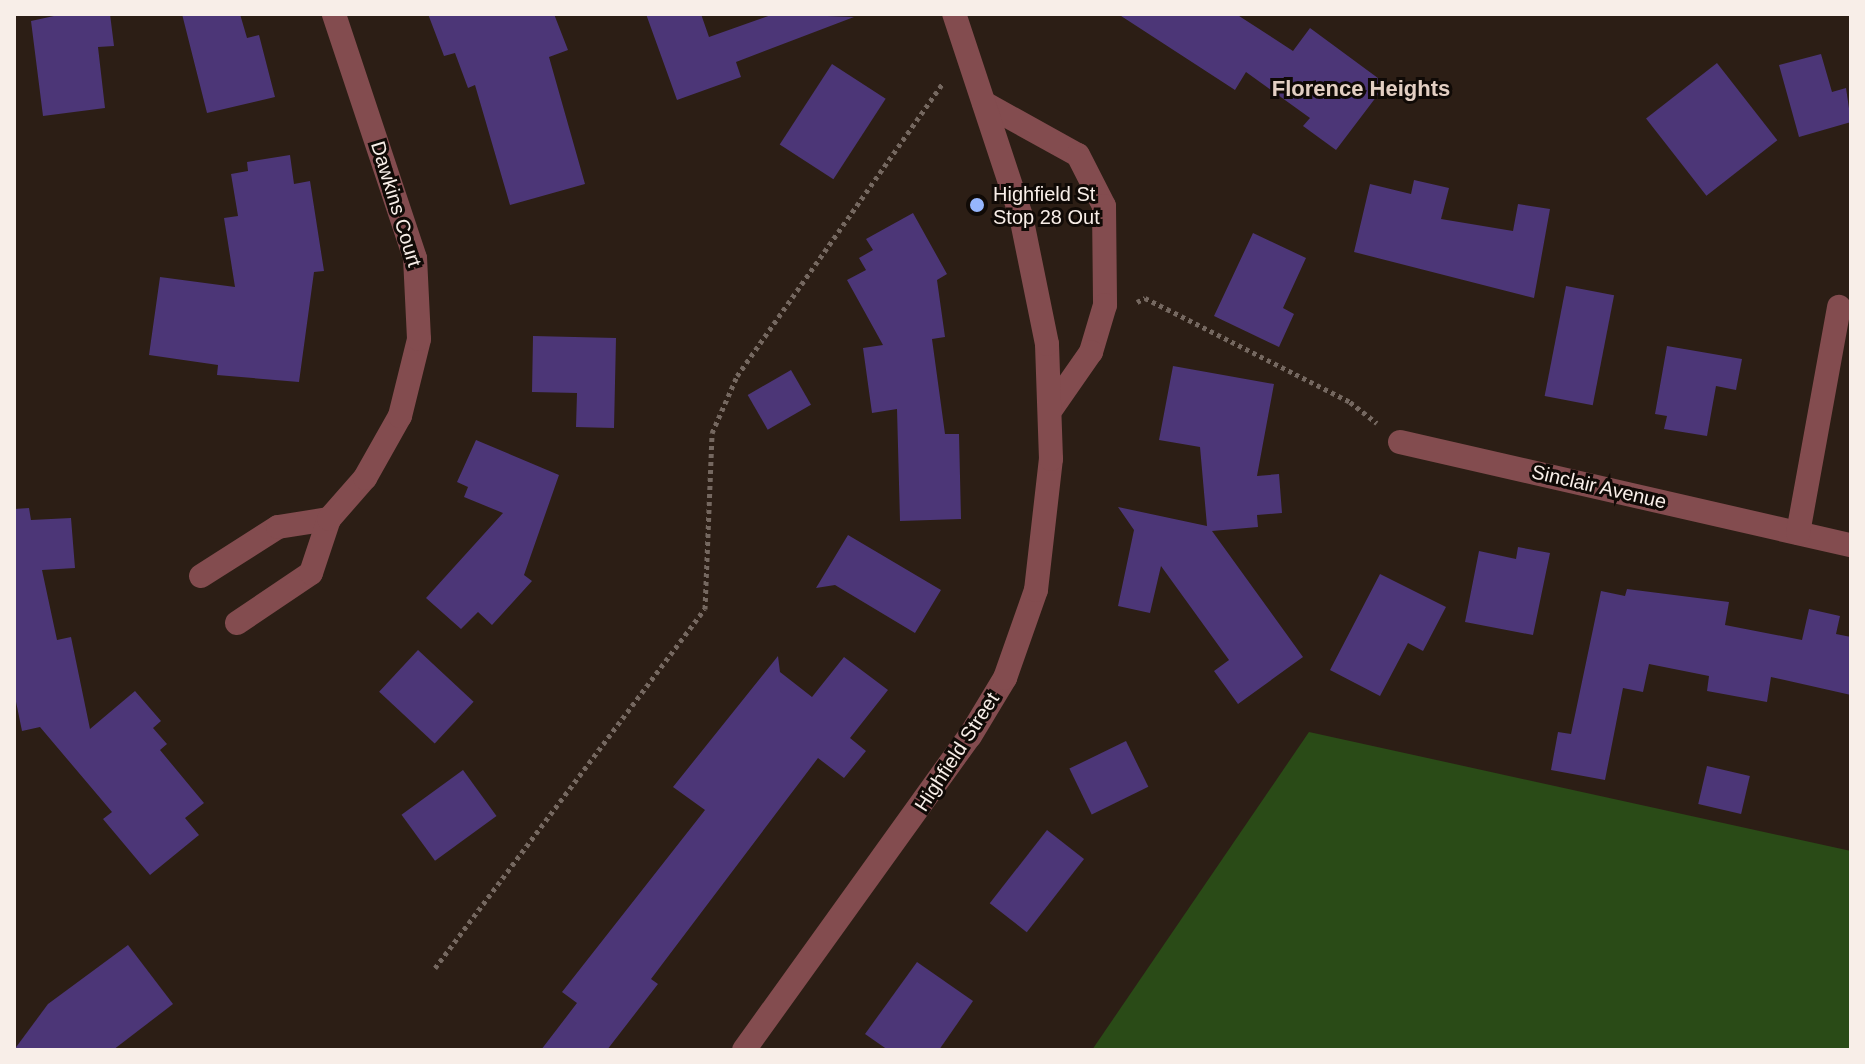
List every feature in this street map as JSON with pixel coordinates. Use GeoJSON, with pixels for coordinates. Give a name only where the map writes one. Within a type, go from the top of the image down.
{"type":"FeatureCollection","features":[{"type":"Feature","properties":{"kind":"street","name":"Dawkins Court"},"geometry":{"type":"LineString","coordinates":[[237,623],[311,573],[329,519],[365,478],[400,416],[421,299],[404,218],[334,14]]}},
{"type":"Feature","properties":{"kind":"street","name":"Highfield Street"},"geometry":{"type":"LineString","coordinates":[[744,1050],[936,788],[1005,678],[1036,590],[1052,408],[1037,283],[984,103],[954,14]]}},
{"type":"Feature","properties":{"kind":"street","name":"Highfield Street"},"geometry":{"type":"LineString","coordinates":[[984,103],[1078,155],[1104,206],[1105,305],[1091,352],[1052,408]]}},
{"type":"Feature","properties":{"kind":"street"},"geometry":{"type":"LineString","coordinates":[[1798,533],[1839,307]]}},
{"type":"Feature","properties":{"kind":"street","name":"Sinclair Avenue"},"geometry":{"type":"LineString","coordinates":[[1400,442],[1851,545]]}},
{"type":"Feature","properties":{"kind":"street"},"geometry":{"type":"LineString","coordinates":[[201,576],[278,527],[329,519]]}},
{"type":"Feature","properties":{"kind":"path"},"geometry":{"type":"LineString","coordinates":[[435,968],[705,609],[712,433],[737,376],[967,49]]}},
{"type":"Feature","properties":{"kind":"path"},"geometry":{"type":"LineString","coordinates":[[1167,309],[1350,402],[1400,442]]}},
{"type":"Feature","properties":{"kind":"green space"},"geometry":{"type":"Polygon","coordinates":[[[1309,732],[1851,851],[1851,1050],[1092,1050],[1309,732]]]}},
{"type":"Feature","properties":{"kind":"building"},"geometry":{"type":"Polygon","coordinates":[[[63,14],[110,14],[114,46],[98,47],[105,108],[43,116],[31,21],[63,14]]]}},
{"type":"Feature","properties":{"kind":"building"},"geometry":{"type":"Polygon","coordinates":[[[182,14],[240,14],[247,38],[259,35],[275,97],[207,113],[182,14]]]}},
{"type":"Feature","properties":{"kind":"building"},"geometry":{"type":"Polygon","coordinates":[[[428,14],[554,14],[568,50],[549,57],[585,184],[510,205],[475,85],[468,88],[455,53],[444,56],[428,14]]]}},
{"type":"Feature","properties":{"kind":"building"},"geometry":{"type":"Polygon","coordinates":[[[646,14],[701,14],[709,37],[774,14],[854,17],[736,62],[741,77],[677,100],[646,14]]]}},
{"type":"Feature","properties":{"kind":"building"},"geometry":{"type":"Polygon","coordinates":[[[1118,14],[1236,14],[1293,51],[1310,28],[1386,84],[1336,150],[1303,126],[1310,118],[1246,72],[1235,90],[1118,14]]]}},
{"type":"Feature","properties":{"kind":"building"},"geometry":{"type":"Polygon","coordinates":[[[1821,54],[1832,92],[1846,88],[1851,122],[1799,137],[1779,65],[1821,54]]]}},
{"type":"Feature","properties":{"kind":"building"},"geometry":{"type":"Polygon","coordinates":[[[1717,63],[1777,140],[1706,196],[1646,118],[1717,63]]]}},
{"type":"Feature","properties":{"kind":"building"},"geometry":{"type":"Polygon","coordinates":[[[832,64],[886,99],[833,179],[780,145],[832,64]]]}},
{"type":"Feature","properties":{"kind":"building"},"geometry":{"type":"Polygon","coordinates":[[[290,155],[294,184],[310,181],[324,271],[314,272],[299,382],[217,375],[218,365],[149,355],[160,277],[235,287],[224,218],[238,216],[231,174],[248,171],[247,162],[290,155]]]}},
{"type":"Feature","properties":{"kind":"building"},"geometry":{"type":"Polygon","coordinates":[[[1414,180],[1449,188],[1441,219],[1513,231],[1518,204],[1550,209],[1534,298],[1354,252],[1370,184],[1411,194],[1414,180]]]}},
{"type":"Feature","properties":{"kind":"building"},"geometry":{"type":"Polygon","coordinates":[[[913,213],[947,274],[937,280],[945,337],[932,339],[945,434],[959,434],[961,519],[900,521],[897,409],[872,413],[863,348],[883,345],[847,280],[866,270],[859,258],[873,250],[866,239],[913,213]]]}},
{"type":"Feature","properties":{"kind":"building"},"geometry":{"type":"Polygon","coordinates":[[[1253,233],[1306,258],[1283,308],[1294,314],[1279,347],[1214,316],[1253,233]]]}},
{"type":"Feature","properties":{"kind":"building"},"geometry":{"type":"Polygon","coordinates":[[[1566,286],[1614,295],[1593,405],[1545,396],[1566,286]]]}},
{"type":"Feature","properties":{"kind":"building"},"geometry":{"type":"Polygon","coordinates":[[[533,336],[616,338],[614,428],[576,427],[577,393],[532,392],[533,336]]]}},
{"type":"Feature","properties":{"kind":"building"},"geometry":{"type":"Polygon","coordinates":[[[1667,346],[1742,359],[1736,390],[1716,386],[1707,436],[1664,429],[1667,416],[1655,414],[1667,346]]]}},
{"type":"Feature","properties":{"kind":"building"},"geometry":{"type":"Polygon","coordinates":[[[1173,366],[1274,384],[1257,476],[1279,474],[1282,513],[1257,515],[1258,527],[1212,531],[1303,657],[1238,704],[1214,671],[1229,660],[1161,566],[1150,613],[1118,606],[1134,530],[1118,507],[1207,526],[1200,447],[1159,440],[1173,366]]]}},
{"type":"Feature","properties":{"kind":"building"},"geometry":{"type":"Polygon","coordinates":[[[791,370],[811,405],[768,430],[748,395],[791,370]]]}},
{"type":"Feature","properties":{"kind":"building"},"geometry":{"type":"Polygon","coordinates":[[[476,440],[559,475],[524,575],[532,581],[492,625],[478,612],[461,629],[426,598],[503,513],[464,497],[468,487],[457,482],[476,440]]]}},
{"type":"Feature","properties":{"kind":"building"},"geometry":{"type":"Polygon","coordinates":[[[29,508],[31,520],[71,518],[75,568],[42,570],[57,640],[71,637],[90,729],[135,691],[161,721],[153,728],[167,744],[160,750],[204,803],[185,818],[199,835],[150,875],[103,819],[112,812],[40,727],[22,731],[14,692],[14,509],[29,508]]]}},
{"type":"Feature","properties":{"kind":"building"},"geometry":{"type":"Polygon","coordinates":[[[848,535],[941,590],[915,633],[835,585],[816,588],[848,535]]]}},
{"type":"Feature","properties":{"kind":"building"},"geometry":{"type":"Polygon","coordinates":[[[1518,547],[1550,553],[1533,635],[1465,622],[1479,551],[1516,559],[1518,547]]]}},
{"type":"Feature","properties":{"kind":"building"},"geometry":{"type":"Polygon","coordinates":[[[1380,574],[1446,607],[1423,651],[1408,643],[1380,696],[1330,670],[1380,574]]]}},
{"type":"Feature","properties":{"kind":"building"},"geometry":{"type":"Polygon","coordinates":[[[1627,589],[1729,602],[1725,625],[1802,640],[1809,609],[1840,616],[1836,634],[1851,637],[1851,695],[1771,677],[1767,702],[1707,691],[1709,676],[1649,664],[1643,692],[1623,688],[1605,780],[1551,770],[1558,732],[1571,734],[1601,591],[1625,596],[1627,589]]]}},
{"type":"Feature","properties":{"kind":"building"},"geometry":{"type":"Polygon","coordinates":[[[418,650],[474,702],[435,744],[379,692],[418,650]]]}},
{"type":"Feature","properties":{"kind":"building"},"geometry":{"type":"Polygon","coordinates":[[[778,656],[780,672],[812,697],[844,657],[888,690],[850,738],[866,751],[844,778],[818,758],[651,979],[658,984],[607,1050],[541,1050],[577,1003],[562,992],[705,810],[673,787],[778,656]]]}},
{"type":"Feature","properties":{"kind":"building"},"geometry":{"type":"Polygon","coordinates":[[[1126,741],[1148,787],[1092,814],[1069,769],[1126,741]]]}},
{"type":"Feature","properties":{"kind":"building"},"geometry":{"type":"Polygon","coordinates":[[[1707,766],[1750,776],[1741,814],[1698,804],[1707,766]]]}},
{"type":"Feature","properties":{"kind":"building"},"geometry":{"type":"Polygon","coordinates":[[[463,770],[497,816],[435,861],[402,815],[463,770]]]}},
{"type":"Feature","properties":{"kind":"building"},"geometry":{"type":"Polygon","coordinates":[[[1047,830],[1084,859],[1027,932],[990,903],[1047,830]]]}},
{"type":"Feature","properties":{"kind":"building"},"geometry":{"type":"Polygon","coordinates":[[[128,945],[173,1004],[113,1050],[14,1050],[48,1004],[128,945]]]}},
{"type":"Feature","properties":{"kind":"building"},"geometry":{"type":"Polygon","coordinates":[[[917,962],[973,1001],[939,1050],[888,1050],[865,1034],[917,962]]]}},
{"type":"Feature","properties":{"kind":"place","name":"Highfield St Stop 28 Out"},"geometry":{"type":"Point","coordinates":[977,205]}},
{"type":"Feature","properties":{"kind":"district","name":"Florence Heights"},"geometry":{"type":"Point","coordinates":[1361,89]}}]}
